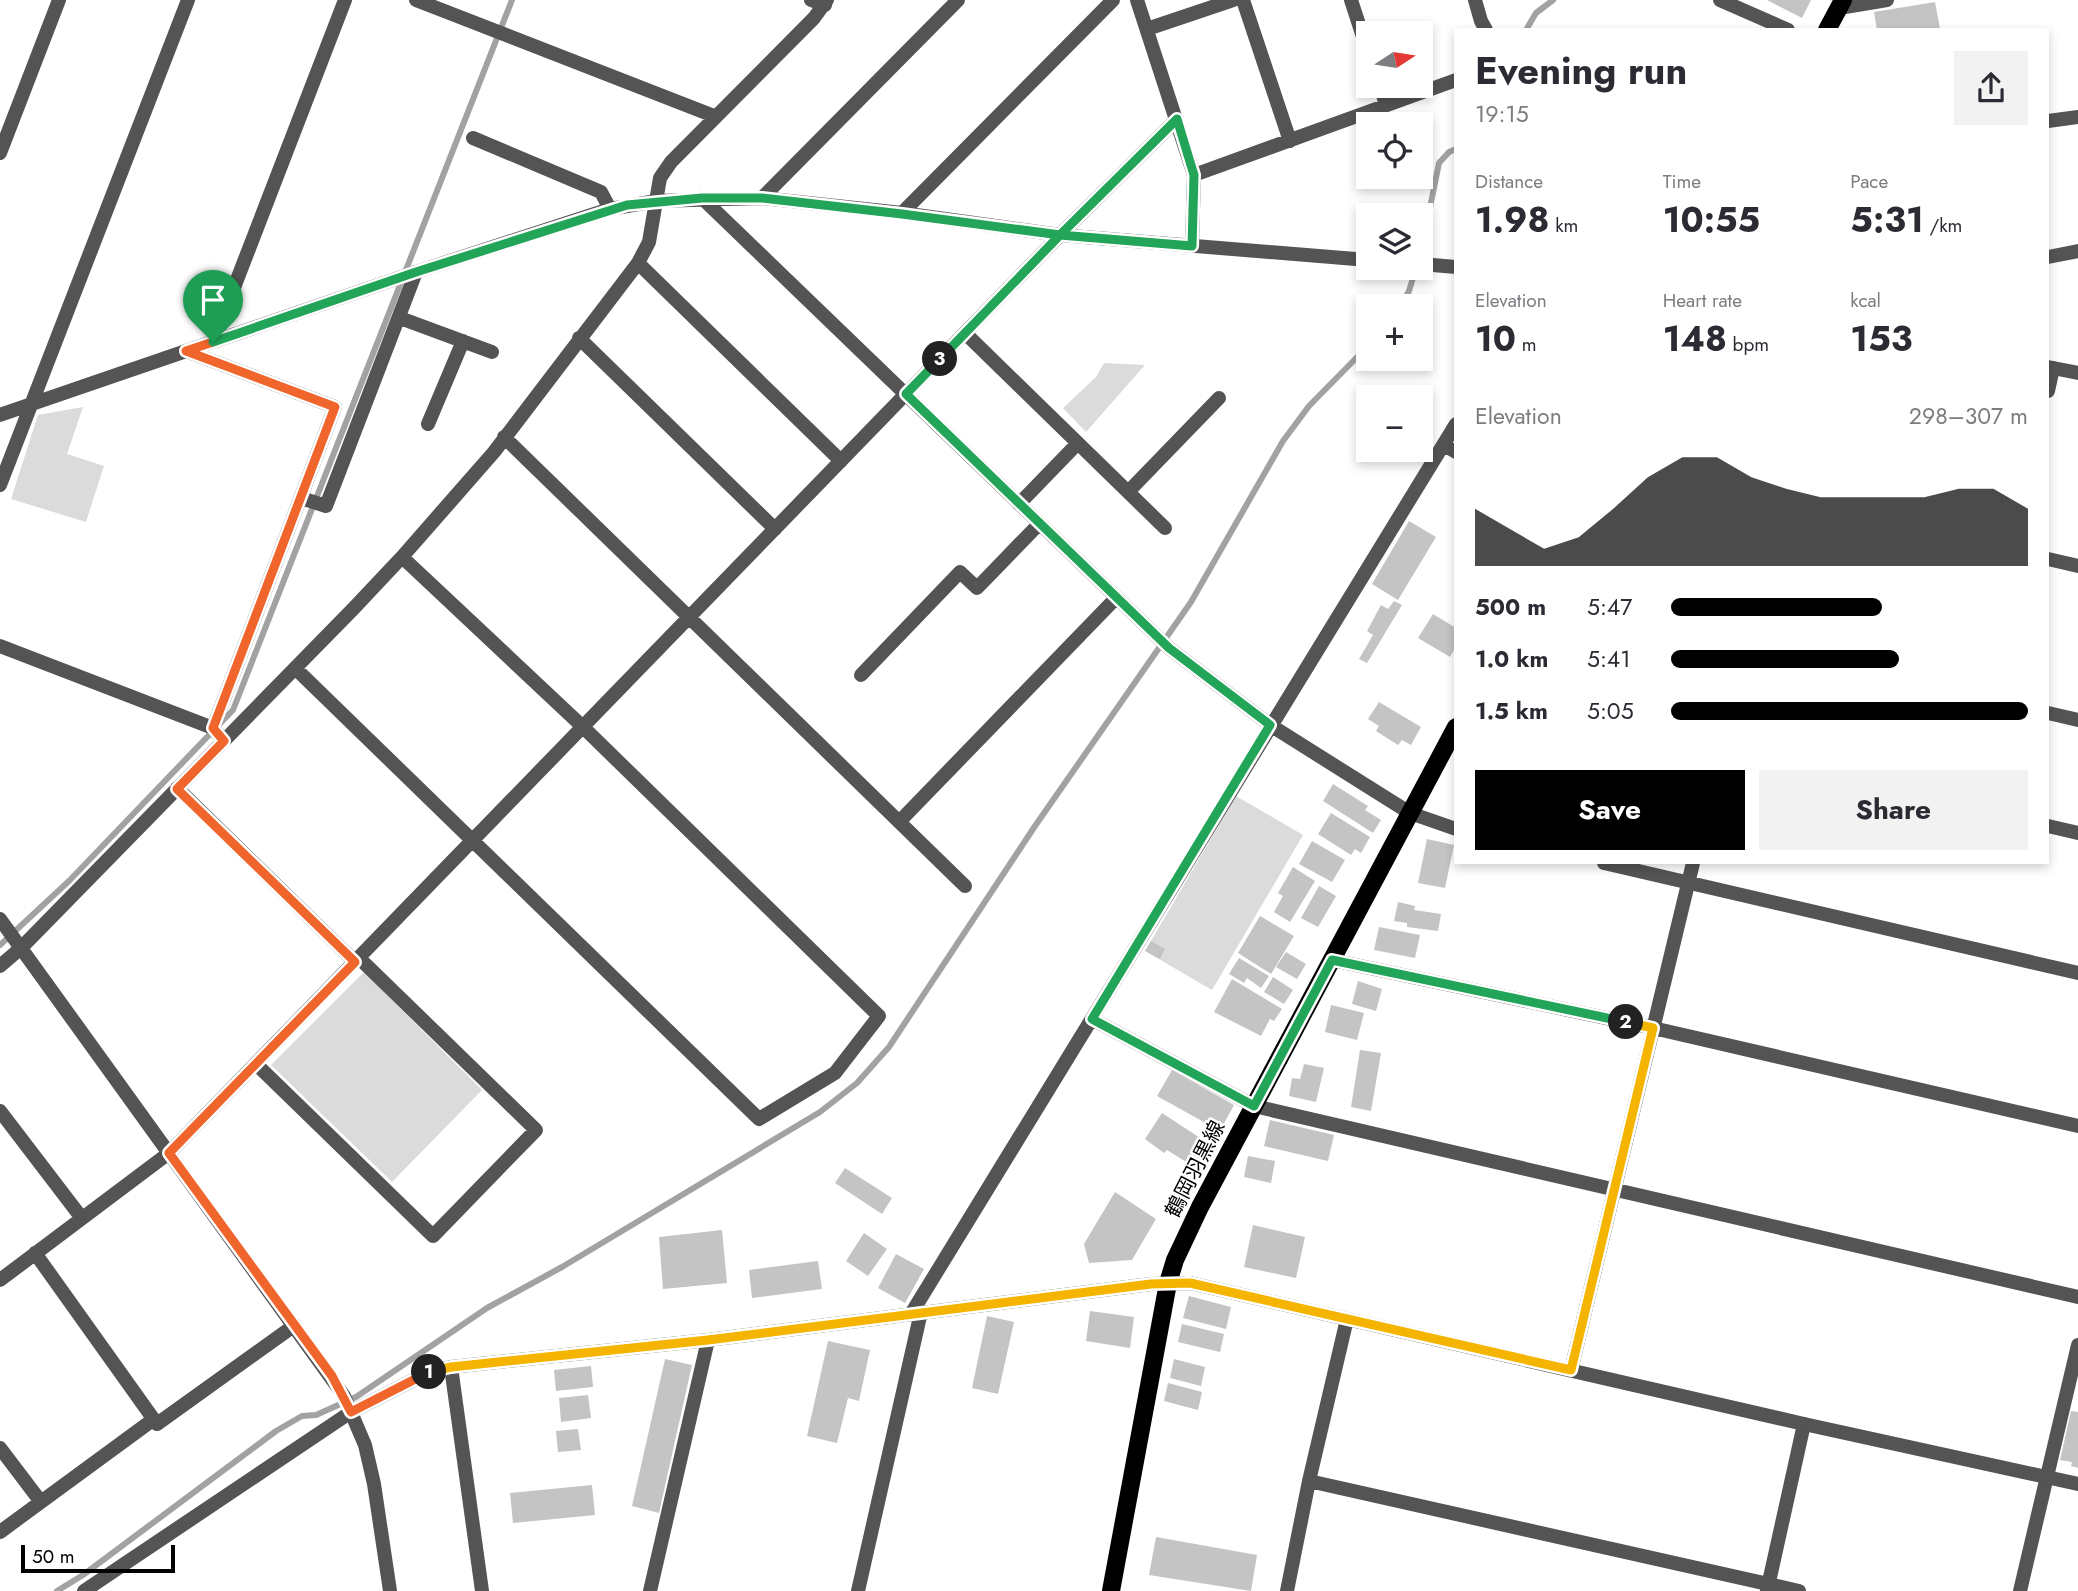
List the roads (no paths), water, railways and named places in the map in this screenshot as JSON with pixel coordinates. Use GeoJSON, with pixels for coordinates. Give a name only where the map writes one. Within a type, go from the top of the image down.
{"type":"FeatureCollection","features":[{"type":"Feature","properties":{"kind":"main road"},"geometry":{"type":"LineString","coordinates":[[1828,28],[1841,4]]}},
{"type":"Feature","properties":{"kind":"main road","name":"鶴岡羽黒線"},"geometry":{"type":"LineString","coordinates":[[1111,1591],[1168,1283],[1175,1260],[1200,1208],[1454,731]]}},
{"type":"Feature","properties":{"kind":"street"},"geometry":{"type":"LineString","coordinates":[[0,153],[59,0]]}},
{"type":"Feature","properties":{"kind":"street"},"geometry":{"type":"LineString","coordinates":[[0,485],[188,0]]}},
{"type":"Feature","properties":{"kind":"street"},"geometry":{"type":"LineString","coordinates":[[213,342],[345,0]]}},
{"type":"Feature","properties":{"kind":"street"},"geometry":{"type":"LineString","coordinates":[[416,0],[439,4],[714,116]]}},
{"type":"Feature","properties":{"kind":"street"},"geometry":{"type":"LineString","coordinates":[[762,198],[958,0]]}},
{"type":"Feature","properties":{"kind":"street"},"geometry":{"type":"LineString","coordinates":[[902,214],[1113,0]]}},
{"type":"Feature","properties":{"kind":"street"},"geometry":{"type":"LineString","coordinates":[[1137,0],[1194,175],[1192,246]]}},
{"type":"Feature","properties":{"kind":"street"},"geometry":{"type":"LineString","coordinates":[[1147,29],[1233,0]]}},
{"type":"Feature","properties":{"kind":"street"},"geometry":{"type":"LineString","coordinates":[[1243,0],[1290,141]]}},
{"type":"Feature","properties":{"kind":"street"},"geometry":{"type":"LineString","coordinates":[[1351,0],[1358,21]]}},
{"type":"Feature","properties":{"kind":"street"},"geometry":{"type":"LineString","coordinates":[[1475,0],[1485,28]]}},
{"type":"Feature","properties":{"kind":"street"},"geometry":{"type":"LineString","coordinates":[[1720,0],[1783,28]]}},
{"type":"Feature","properties":{"kind":"street"},"geometry":{"type":"LineString","coordinates":[[1841,4],[1887,0]]}},
{"type":"Feature","properties":{"kind":"street"},"geometry":{"type":"LineString","coordinates":[[0,966],[21,948],[402,557],[504,437],[638,263],[649,242],[660,178],[671,162],[821,2]]}},
{"type":"Feature","properties":{"kind":"street"},"geometry":{"type":"LineString","coordinates":[[1194,175],[1454,81]]}},
{"type":"Feature","properties":{"kind":"street"},"geometry":{"type":"LineString","coordinates":[[1384,98],[1386,105]]}},
{"type":"Feature","properties":{"kind":"street"},"geometry":{"type":"LineString","coordinates":[[2049,121],[2078,117]]}},
{"type":"Feature","properties":{"kind":"street"},"geometry":{"type":"LineString","coordinates":[[0,1280],[169,1153],[1060,235],[1177,119]]}},
{"type":"Feature","properties":{"kind":"street"},"geometry":{"type":"LineString","coordinates":[[473,138],[601,192],[610,209]]}},
{"type":"Feature","properties":{"kind":"street"},"geometry":{"type":"LineString","coordinates":[[702,198],[1169,648],[1270,725],[1410,813],[1454,828]]}},
{"type":"Feature","properties":{"kind":"street"},"geometry":{"type":"LineString","coordinates":[[0,415],[416,272],[610,209],[656,201],[762,198],[1060,235],[1356,259]]}},
{"type":"Feature","properties":{"kind":"street"},"geometry":{"type":"LineString","coordinates":[[2049,257],[2078,251]]}},
{"type":"Feature","properties":{"kind":"street"},"geometry":{"type":"LineString","coordinates":[[638,263],[841,461]]}},
{"type":"Feature","properties":{"kind":"street"},"geometry":{"type":"LineString","coordinates":[[1433,265],[1454,267]]}},
{"type":"Feature","properties":{"kind":"street"},"geometry":{"type":"LineString","coordinates":[[301,498],[326,506],[416,272]]}},
{"type":"Feature","properties":{"kind":"street"},"geometry":{"type":"LineString","coordinates":[[400,317],[492,352]]}},
{"type":"Feature","properties":{"kind":"street"},"geometry":{"type":"LineString","coordinates":[[965,333],[1165,528]]}},
{"type":"Feature","properties":{"kind":"street"},"geometry":{"type":"LineString","coordinates":[[579,338],[775,529]]}},
{"type":"Feature","properties":{"kind":"street"},"geometry":{"type":"LineString","coordinates":[[428,424],[463,341]]}},
{"type":"Feature","properties":{"kind":"street"},"geometry":{"type":"LineString","coordinates":[[186,351],[335,407],[213,728]]}},
{"type":"Feature","properties":{"kind":"street"},"geometry":{"type":"LineString","coordinates":[[2050,367],[2078,373]]}},
{"type":"Feature","properties":{"kind":"street"},"geometry":{"type":"LineString","coordinates":[[1128,492],[1219,398]]}},
{"type":"Feature","properties":{"kind":"street"},"geometry":{"type":"LineString","coordinates":[[504,437],[965,886]]}},
{"type":"Feature","properties":{"kind":"street"},"geometry":{"type":"LineString","coordinates":[[1019,504],[1078,443]]}},
{"type":"Feature","properties":{"kind":"street"},"geometry":{"type":"LineString","coordinates":[[858,1591],[916,1313],[1270,725],[1450,448]]}},
{"type":"Feature","properties":{"kind":"street"},"geometry":{"type":"LineString","coordinates":[[861,675],[960,572],[977,589],[1039,524]]}},
{"type":"Feature","properties":{"kind":"street"},"geometry":{"type":"LineString","coordinates":[[295,668],[759,1119],[835,1073],[879,1016],[583,727],[402,557]]}},
{"type":"Feature","properties":{"kind":"street"},"geometry":{"type":"LineString","coordinates":[[2049,559],[2078,566]]}},
{"type":"Feature","properties":{"kind":"street"},"geometry":{"type":"LineString","coordinates":[[899,822],[1116,598]]}},
{"type":"Feature","properties":{"kind":"street"},"geometry":{"type":"LineString","coordinates":[[0,646],[213,728],[224,741]]}},
{"type":"Feature","properties":{"kind":"street"},"geometry":{"type":"LineString","coordinates":[[2049,713],[2078,720]]}},
{"type":"Feature","properties":{"kind":"street"},"geometry":{"type":"LineString","coordinates":[[177,789],[536,1130],[433,1236],[256,1064]]}},
{"type":"Feature","properties":{"kind":"street"},"geometry":{"type":"LineString","coordinates":[[2049,826],[2078,833]]}},
{"type":"Feature","properties":{"kind":"street"},"geometry":{"type":"LineString","coordinates":[[1609,864],[2078,973]]}},
{"type":"Feature","properties":{"kind":"street"},"geometry":{"type":"LineString","coordinates":[[1571,1370],[1693,864]]}},
{"type":"Feature","properties":{"kind":"street"},"geometry":{"type":"LineString","coordinates":[[0,919],[230,1240],[332,1376],[365,1445],[374,1483],[390,1591]]}},
{"type":"Feature","properties":{"kind":"street"},"geometry":{"type":"LineString","coordinates":[[1332,960],[1653,1028],[2078,1126]]}},
{"type":"Feature","properties":{"kind":"street"},"geometry":{"type":"LineString","coordinates":[[1092,1019],[1254,1106],[2078,1297]]}},
{"type":"Feature","properties":{"kind":"street"},"geometry":{"type":"LineString","coordinates":[[1,1113],[81,1217]]}},
{"type":"Feature","properties":{"kind":"street"},"geometry":{"type":"LineString","coordinates":[[35,1253],[157,1424],[295,1325]]}},
{"type":"Feature","properties":{"kind":"street"},"geometry":{"type":"LineString","coordinates":[[84,1591],[104,1585],[351,1412],[431,1371],[1168,1283],[1190,1283],[1804,1424],[2078,1483]]}},
{"type":"Feature","properties":{"kind":"street"},"geometry":{"type":"LineString","coordinates":[[1287,1591],[1309,1481],[1347,1319]]}},
{"type":"Feature","properties":{"kind":"street"},"geometry":{"type":"LineString","coordinates":[[650,1591],[708,1340]]}},
{"type":"Feature","properties":{"kind":"street"},"geometry":{"type":"LineString","coordinates":[[2020,1591],[2078,1345]]}},
{"type":"Feature","properties":{"kind":"street"},"geometry":{"type":"LineString","coordinates":[[451,1367],[482,1591]]}},
{"type":"Feature","properties":{"kind":"street"},"geometry":{"type":"LineString","coordinates":[[0,1532],[154,1419]]}},
{"type":"Feature","properties":{"kind":"street"},"geometry":{"type":"LineString","coordinates":[[1768,1587],[1804,1424]]}},
{"type":"Feature","properties":{"kind":"street"},"geometry":{"type":"LineString","coordinates":[[0,1448],[41,1502]]}},
{"type":"Feature","properties":{"kind":"street"},"geometry":{"type":"LineString","coordinates":[[1309,1481],[1768,1587],[1799,1591]]}},
{"type":"Feature","properties":{"kind":"waterway"},"geometry":{"type":"LineString","coordinates":[[0,945],[69,881],[233,710],[512,0]]}},
{"type":"Feature","properties":{"kind":"waterway"},"geometry":{"type":"LineString","coordinates":[[1527,28],[1536,13],[1553,0]]}},
{"type":"Feature","properties":{"kind":"waterway"},"geometry":{"type":"LineString","coordinates":[[1431,203],[1439,163],[1454,150]]}},
{"type":"Feature","properties":{"kind":"waterway"},"geometry":{"type":"LineString","coordinates":[[1407,294],[1412,280]]}},
{"type":"Feature","properties":{"kind":"waterway"},"geometry":{"type":"LineString","coordinates":[[57,1591],[83,1575],[276,1431],[302,1416],[316,1415],[356,1397],[487,1308],[562,1267],[820,1112],[857,1083],[889,1047],[1035,826],[1191,602],[1283,441],[1309,406],[1356,358]]}}]}
